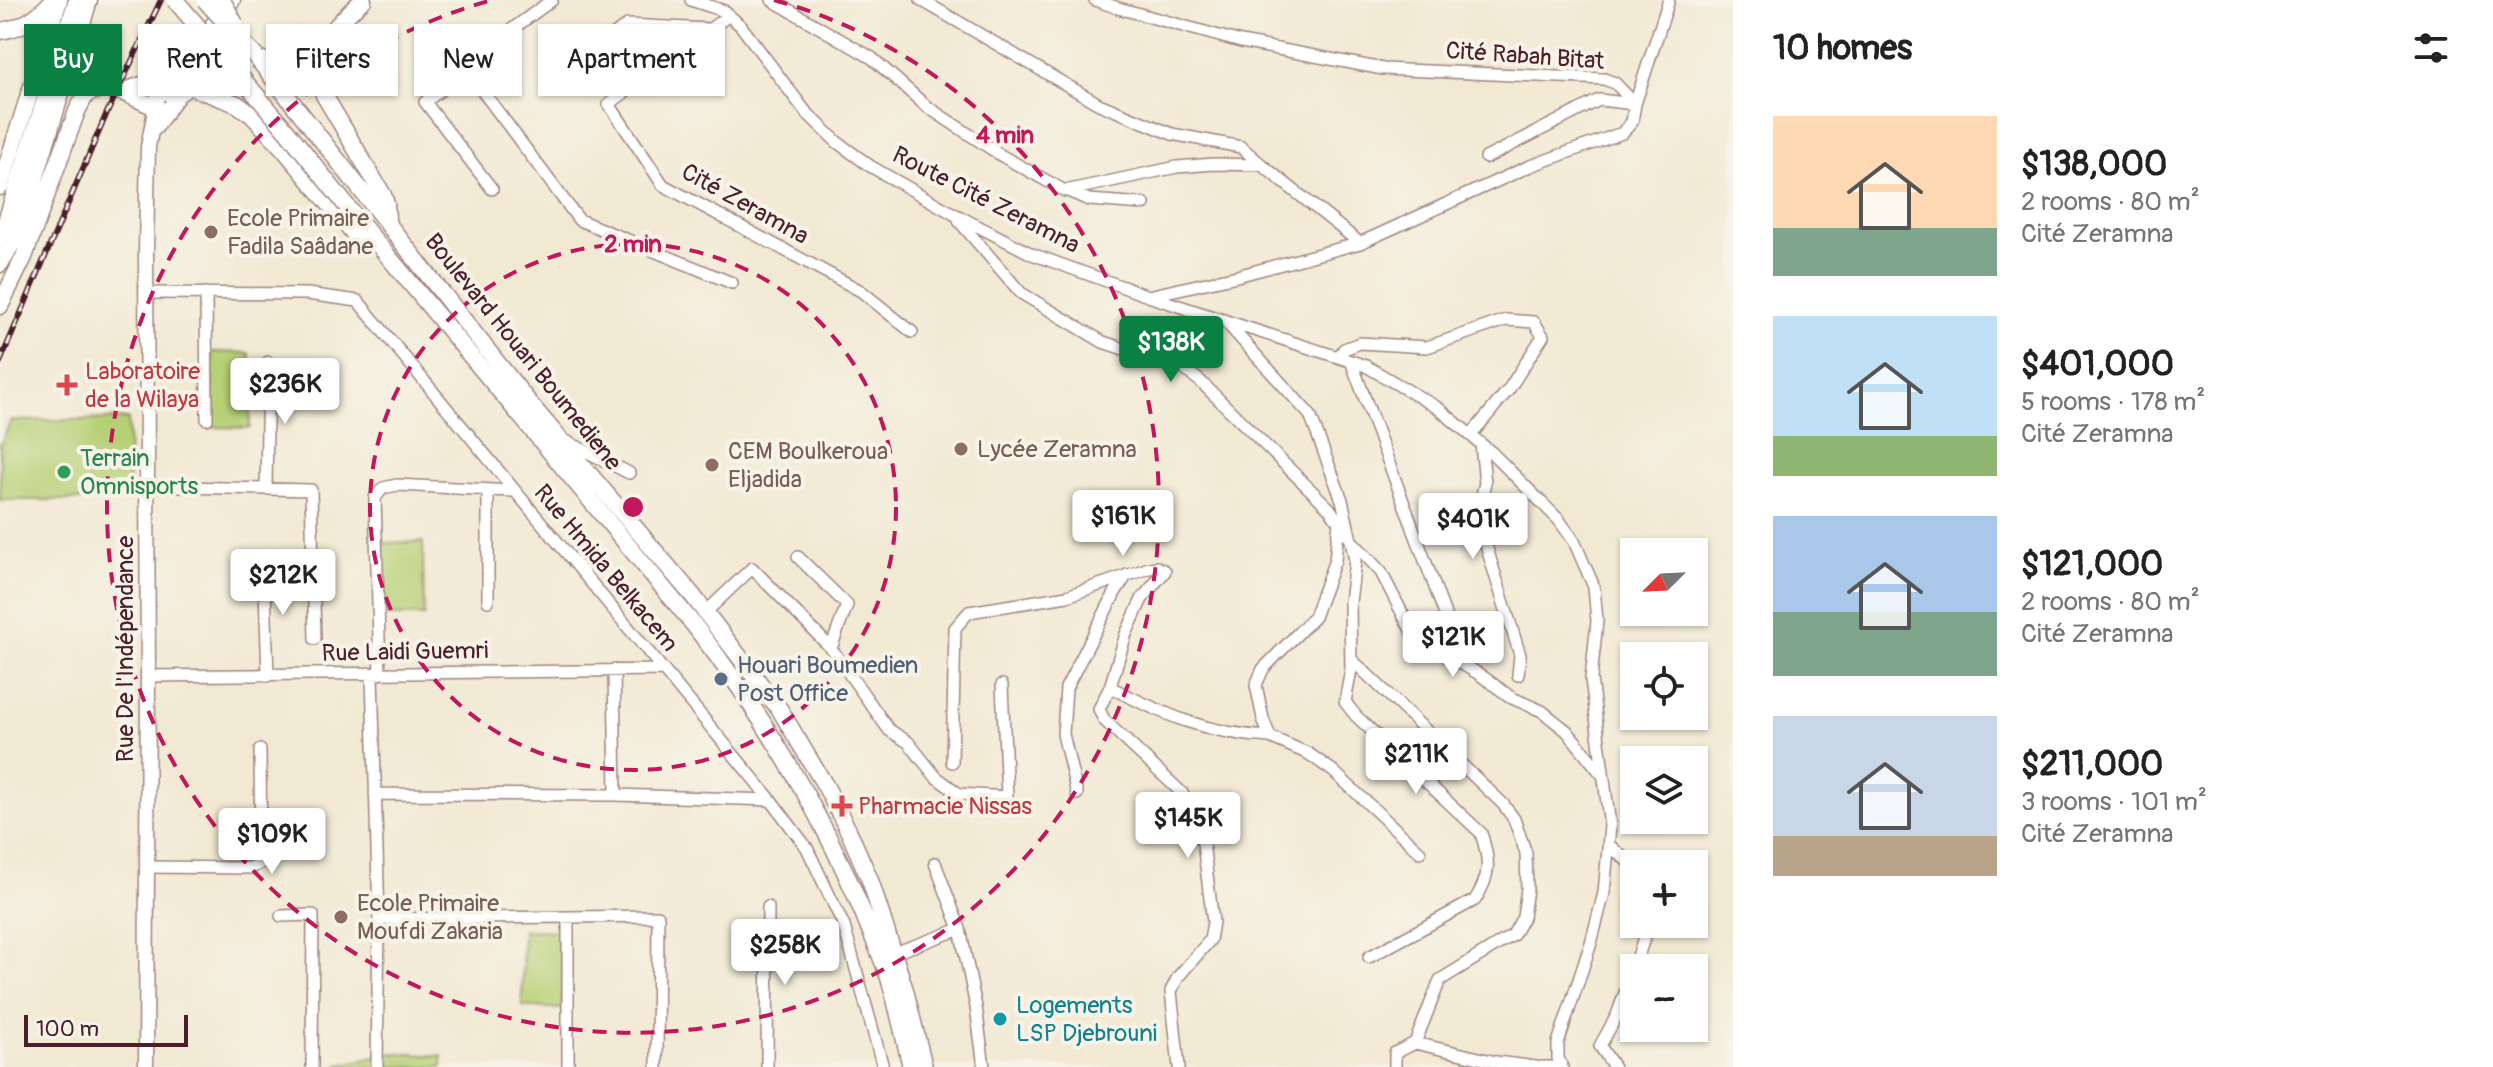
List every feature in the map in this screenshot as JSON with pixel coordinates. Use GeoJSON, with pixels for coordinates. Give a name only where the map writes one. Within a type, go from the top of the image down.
{"type":"FeatureCollection","features":[{"type":"Feature","properties":{"kind":"highway"},"geometry":{"type":"LineString","coordinates":[[0,31],[27,23],[53,0]]}},
{"type":"Feature","properties":{"kind":"highway"},"geometry":{"type":"LineString","coordinates":[[0,187],[59,0]]}},
{"type":"Feature","properties":{"kind":"highway"},"geometry":{"type":"LineString","coordinates":[[0,240],[77,0]]}},
{"type":"Feature","properties":{"kind":"highway"},"geometry":{"type":"LineString","coordinates":[[0,264],[16,237],[27,206],[89,0]]}},
{"type":"Feature","properties":{"kind":"highway","name":"Boulevard Houari Boumediene"},"geometry":{"type":"LineString","coordinates":[[175,0],[287,131],[534,435],[694,625],[742,692],[814,807],[887,956],[924,1067]]}},
{"type":"Feature","properties":{"kind":"highway"},"geometry":{"type":"LineString","coordinates":[[206,0],[254,54],[266,58]]}},
{"type":"Feature","properties":{"kind":"highway"},"geometry":{"type":"LineString","coordinates":[[222,0],[254,54]]}},
{"type":"Feature","properties":{"kind":"highway"},"geometry":{"type":"LineString","coordinates":[[339,24],[363,0]]}},
{"type":"Feature","properties":{"kind":"highway","name":"Boulevard Houari Boumediene"},"geometry":{"type":"LineString","coordinates":[[254,54],[558,438],[706,612],[780,710],[826,787],[870,880],[887,956],[888,977],[911,1067]]}},
{"type":"Feature","properties":{"kind":"highway"},"geometry":{"type":"LineString","coordinates":[[122,92],[138,87]]}},
{"type":"Feature","properties":{"kind":"highway"},"geometry":{"type":"LineString","coordinates":[[122,92],[155,107]]}},
{"type":"Feature","properties":{"kind":"highway"},"geometry":{"type":"LineString","coordinates":[[0,306],[24,257],[85,96]]}},
{"type":"Feature","properties":{"kind":"highway"},"geometry":{"type":"LineString","coordinates":[[206,96],[237,104],[252,115],[283,148],[514,426],[525,434],[534,435]]}},
{"type":"Feature","properties":{"kind":"highway"},"geometry":{"type":"LineString","coordinates":[[325,96],[383,195],[387,219]]}},
{"type":"Feature","properties":{"kind":"main road"},"geometry":{"type":"LineString","coordinates":[[213,24],[233,0]]}},
{"type":"Feature","properties":{"kind":"main road","name":"Rue De l'Indépendance"},"geometry":{"type":"LineString","coordinates":[[146,1067],[146,293],[150,135],[157,96]]}},
{"type":"Feature","properties":{"kind":"main road"},"geometry":{"type":"LineString","coordinates":[[150,135],[179,96]]}},
{"type":"Feature","properties":{"kind":"street"},"geometry":{"type":"LineString","coordinates":[[200,24],[206,0]]}},
{"type":"Feature","properties":{"kind":"street"},"geometry":{"type":"LineString","coordinates":[[519,24],[552,0]]}},
{"type":"Feature","properties":{"kind":"street","name":"Route Cité Zeramna"},"geometry":{"type":"LineString","coordinates":[[691,0],[724,11],[741,26],[805,111],[837,142],[870,166],[1032,254],[1148,296],[1366,366],[1438,408],[1542,500],[1559,520],[1574,541],[1594,587],[1597,621],[1591,679],[1610,826],[1604,893],[1558,1043],[1558,1058],[1562,1067]]}},
{"type":"Feature","properties":{"kind":"street"},"geometry":{"type":"LineString","coordinates":[[772,0],[872,58],[926,106],[981,143],[1067,191],[1089,200],[1144,204]]}},
{"type":"Feature","properties":{"kind":"street"},"geometry":{"type":"LineString","coordinates":[[921,0],[1099,104],[1172,134],[1241,147],[1360,243]]}},
{"type":"Feature","properties":{"kind":"street","name":"Cité Rabah Bitat"},"geometry":{"type":"LineString","coordinates":[[1095,0],[1241,42],[1383,69],[1604,79],[1615,83],[1635,104]]}},
{"type":"Feature","properties":{"kind":"street"},"geometry":{"type":"LineString","coordinates":[[1148,296],[1360,243],[1530,166],[1622,133],[1632,122],[1669,0]]}},
{"type":"Feature","properties":{"kind":"street","name":"Cité Zeramna"},"geometry":{"type":"LineString","coordinates":[[717,24],[729,15]]}},
{"type":"Feature","properties":{"kind":"street"},"geometry":{"type":"LineString","coordinates":[[433,96],[425,102],[492,189]]}},
{"type":"Feature","properties":{"kind":"street"},"geometry":{"type":"LineString","coordinates":[[486,96],[579,220],[732,283]]}},
{"type":"Feature","properties":{"kind":"street","name":"Cité Zeramna"},"geometry":{"type":"LineString","coordinates":[[620,96],[609,104],[663,185],[861,291],[912,332]]}},
{"type":"Feature","properties":{"kind":"street"},"geometry":{"type":"LineString","coordinates":[[1486,158],[1599,100],[1635,104]]}},
{"type":"Feature","properties":{"kind":"street"},"geometry":{"type":"LineString","coordinates":[[1067,191],[1177,167],[1262,165]]}},
{"type":"Feature","properties":{"kind":"street"},"geometry":{"type":"LineString","coordinates":[[954,214],[1021,293],[1103,342],[1184,369],[1200,381],[1330,509],[1351,540],[1381,572],[1414,636],[1479,674],[1512,698],[1542,711],[1567,731],[1603,774]]}},
{"type":"Feature","properties":{"kind":"street","name":"Rue Hmida Belkacem"},"geometry":{"type":"LineString","coordinates":[[146,293],[307,294],[358,301],[771,800],[807,848],[844,926],[883,1067]]}},
{"type":"Feature","properties":{"kind":"street"},"geometry":{"type":"LineString","coordinates":[[206,293],[207,419]]}},
{"type":"Feature","properties":{"kind":"street"},"geometry":{"type":"LineString","coordinates":[[1224,319],[1310,415],[1342,500],[1355,561],[1350,602],[1351,659],[1345,702],[1356,716],[1481,833],[1487,852],[1485,884],[1475,900],[1369,957]]}},
{"type":"Feature","properties":{"kind":"street"},"geometry":{"type":"LineString","coordinates":[[1339,357],[1344,349],[1360,343],[1427,347],[1506,320],[1534,322],[1543,336],[1509,389],[1471,435]]}},
{"type":"Feature","properties":{"kind":"street"},"geometry":{"type":"LineString","coordinates":[[1351,361],[1446,617]]}},
{"type":"Feature","properties":{"kind":"street"},"geometry":{"type":"LineString","coordinates":[[266,489],[268,362]]}},
{"type":"Feature","properties":{"kind":"street"},"geometry":{"type":"LineString","coordinates":[[558,438],[629,473]]}},
{"type":"Feature","properties":{"kind":"street"},"geometry":{"type":"LineString","coordinates":[[1481,444],[1485,483],[1478,511],[1480,526],[1520,655],[1518,675]]}},
{"type":"Feature","properties":{"kind":"street"},"geometry":{"type":"LineString","coordinates":[[377,1067],[379,919],[375,794],[375,498],[383,488],[397,485],[513,491]]}},
{"type":"Feature","properties":{"kind":"street"},"geometry":{"type":"LineString","coordinates":[[146,486],[311,490],[315,639]]}},
{"type":"Feature","properties":{"kind":"street"},"geometry":{"type":"LineString","coordinates":[[488,490],[488,601]]}},
{"type":"Feature","properties":{"kind":"street"},"geometry":{"type":"LineString","coordinates":[[1270,737],[1256,685],[1263,669],[1314,617],[1335,560],[1339,522]]}},
{"type":"Feature","properties":{"kind":"street"},"geometry":{"type":"LineString","coordinates":[[798,557],[847,605],[831,648]]}},
{"type":"Feature","properties":{"kind":"street"},"geometry":{"type":"LineString","coordinates":[[264,560],[268,676]]}},
{"type":"Feature","properties":{"kind":"street"},"geometry":{"type":"LineString","coordinates":[[952,762],[955,628],[969,612],[1067,596],[1149,568],[1157,567],[1165,571],[1142,599],[1099,709],[1104,720],[1182,793],[1197,825],[1207,867],[1213,922],[1210,940],[1178,977],[1171,991],[1179,1067]]}},
{"type":"Feature","properties":{"kind":"street"},"geometry":{"type":"LineString","coordinates":[[706,612],[752,568],[831,648],[889,730],[908,742],[936,777],[959,794],[1007,797],[1002,685]]}},
{"type":"Feature","properties":{"kind":"street"},"geometry":{"type":"LineString","coordinates":[[1077,794],[1063,734],[1066,688],[1116,591],[1128,575]]}},
{"type":"Feature","properties":{"kind":"street"},"geometry":{"type":"LineString","coordinates":[[1351,659],[1503,804],[1514,819],[1526,853],[1527,889],[1523,917],[1513,935],[1440,980],[1415,1043]]}},
{"type":"Feature","properties":{"kind":"street"},"geometry":{"type":"LineString","coordinates":[[614,670],[616,795]]}},
{"type":"Feature","properties":{"kind":"street","name":"Rue Laidi Guemri"},"geometry":{"type":"LineString","coordinates":[[148,676],[662,670]]}},
{"type":"Feature","properties":{"kind":"street"},"geometry":{"type":"LineString","coordinates":[[1110,687],[1168,716],[1235,735],[1270,737],[1309,754],[1333,771],[1420,852]]}},
{"type":"Feature","properties":{"kind":"street"},"geometry":{"type":"LineString","coordinates":[[146,867],[251,868],[261,863],[260,750]]}},
{"type":"Feature","properties":{"kind":"street"},"geometry":{"type":"LineString","coordinates":[[375,794],[616,795],[771,800]]}},
{"type":"Feature","properties":{"kind":"street"},"geometry":{"type":"LineString","coordinates":[[1608,844],[1620,855]]}},
{"type":"Feature","properties":{"kind":"street"},"geometry":{"type":"LineString","coordinates":[[935,863],[960,929],[984,1067]]}},
{"type":"Feature","properties":{"kind":"street"},"geometry":{"type":"LineString","coordinates":[[767,1067],[768,907]]}},
{"type":"Feature","properties":{"kind":"street"},"geometry":{"type":"LineString","coordinates":[[281,916],[313,915],[312,1067]]}},
{"type":"Feature","properties":{"kind":"street"},"geometry":{"type":"LineString","coordinates":[[379,919],[658,916],[657,1067]]}},
{"type":"Feature","properties":{"kind":"street"},"geometry":{"type":"LineString","coordinates":[[568,917],[568,1067]]}},
{"type":"Feature","properties":{"kind":"street"},"geometry":{"type":"LineString","coordinates":[[887,956],[960,929]]}},
{"type":"Feature","properties":{"kind":"street"},"geometry":{"type":"LineString","coordinates":[[1614,1067],[1600,1046],[1620,1007]]}},
{"type":"Feature","properties":{"kind":"street"},"geometry":{"type":"LineString","coordinates":[[1395,1067],[1395,1053],[1415,1043],[1523,1066],[1562,1067]]}},
{"type":"Feature","properties":{"kind":"street"},"geometry":{"type":"LineString","coordinates":[[1458,1053],[1461,1067]]}},
{"type":"Feature","properties":{"kind":"green space"},"geometry":{"type":"Polygon","coordinates":[[[212,352],[250,353],[250,428],[212,427],[212,352]]]}},
{"type":"Feature","properties":{"kind":"green space","name":"Terrain Omnisports"},"geometry":{"type":"Polygon","coordinates":[[[128,419],[129,500],[0,500],[0,445],[11,421],[128,419]]]}},
{"type":"Feature","properties":{"kind":"green space"},"geometry":{"type":"Polygon","coordinates":[[[423,542],[424,616],[382,616],[382,543],[423,542]]]}},
{"type":"Feature","properties":{"kind":"green space"},"geometry":{"type":"Polygon","coordinates":[[[523,930],[564,931],[562,1009],[522,1006],[523,930]]]}},
{"type":"Feature","properties":{"kind":"green space"},"geometry":{"type":"Polygon","coordinates":[[[393,1053],[442,1056],[442,1067],[339,1067],[339,1065],[393,1053]]]}},
{"type":"Feature","properties":{"kind":"railway"},"geometry":{"type":"LineString","coordinates":[[0,362],[106,115],[161,0]]}},
{"type":"Feature","properties":{"kind":"place","name":"Ecole Primaire Fadila Saâdane"},"geometry":{"type":"Point","coordinates":[211,232]}},
{"type":"Feature","properties":{"kind":"place","name":"Laboratoire de la Wilaya"},"geometry":{"type":"Point","coordinates":[67,385]}},
{"type":"Feature","properties":{"kind":"place","name":"Lycée Zeramna"},"geometry":{"type":"Point","coordinates":[961,449]}},
{"type":"Feature","properties":{"kind":"place","name":"CEM Boulkeroua Eljadida"},"geometry":{"type":"Point","coordinates":[712,465]}},
{"type":"Feature","properties":{"kind":"place","name":"Terrain Omnisports"},"geometry":{"type":"Point","coordinates":[64,472]}},
{"type":"Feature","properties":{"kind":"place","name":"Houari Boumedien Post Office"},"geometry":{"type":"Point","coordinates":[721,679]}},
{"type":"Feature","properties":{"kind":"place","name":"Pharmacie Nissas"},"geometry":{"type":"Point","coordinates":[842,806]}},
{"type":"Feature","properties":{"kind":"place","name":"Ecole Primaire Moufdi Zakaria"},"geometry":{"type":"Point","coordinates":[341,917]}},
{"type":"Feature","properties":{"kind":"place","name":"Logements LSP Djebrouni"},"geometry":{"type":"Point","coordinates":[1000,1019]}}]}
